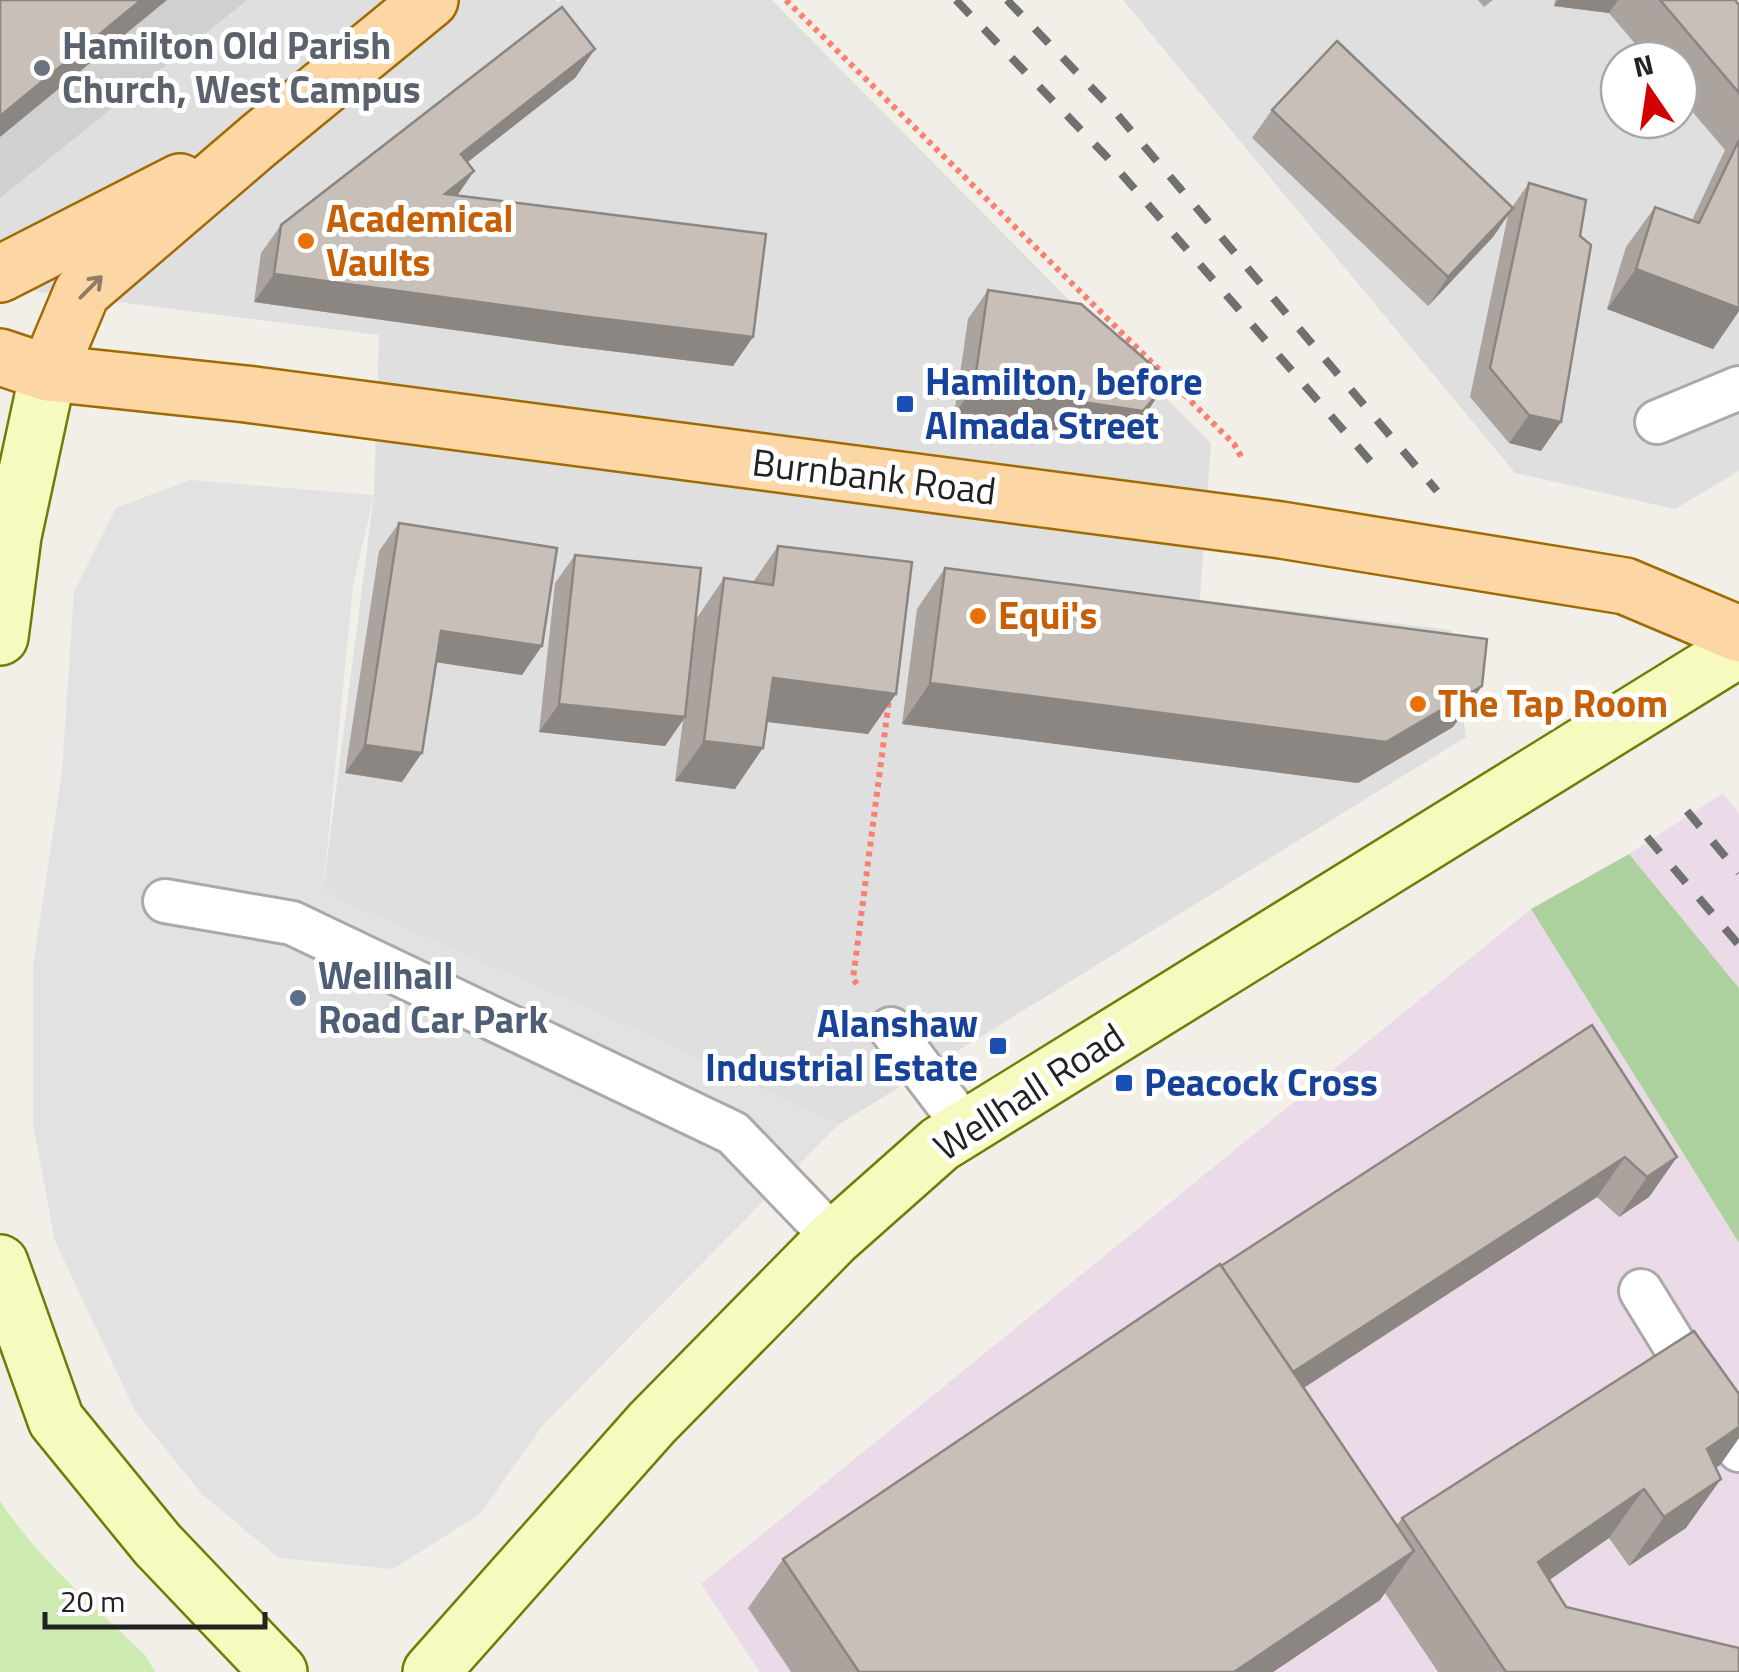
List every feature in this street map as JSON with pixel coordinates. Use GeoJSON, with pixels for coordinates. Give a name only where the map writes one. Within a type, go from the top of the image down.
{"type":"FeatureCollection","features":[{"type":"Feature","properties":{"kind":"main road"},"geometry":{"type":"LineString","coordinates":[[0,636],[12,536],[24,365],[82,292],[430,0]]}},
{"type":"Feature","properties":{"kind":"main road"},"geometry":{"type":"LineString","coordinates":[[0,274],[258,141]]}},
{"type":"Feature","properties":{"kind":"main road","name":"Burnbank Road"},"geometry":{"type":"LineString","coordinates":[[24,365],[1281,530],[1625,586],[1739,634]]}},
{"type":"Feature","properties":{"kind":"main road","name":"Wellhall Road"},"geometry":{"type":"LineString","coordinates":[[431,1672],[652,1422],[834,1238],[940,1144],[1739,649]]}},
{"type":"Feature","properties":{"kind":"main road"},"geometry":{"type":"LineString","coordinates":[[0,1263],[56,1420],[157,1544],[279,1672]]}},
{"type":"Feature","properties":{"kind":"lane"},"geometry":{"type":"LineString","coordinates":[[1657,422],[1739,388]]}},
{"type":"Feature","properties":{"kind":"lane"},"geometry":{"type":"LineString","coordinates":[[166,901],[292,924],[734,1133],[834,1238]]}},
{"type":"Feature","properties":{"kind":"lane"},"geometry":{"type":"LineString","coordinates":[[891,1029],[966,1128]]}},
{"type":"Feature","properties":{"kind":"lane"},"geometry":{"type":"LineString","coordinates":[[1641,1291],[1739,1450]]}},
{"type":"Feature","properties":{"kind":"path"},"geometry":{"type":"LineString","coordinates":[[786,0],[1234,444],[1281,530]]}},
{"type":"Feature","properties":{"kind":"path"},"geometry":{"type":"LineString","coordinates":[[890,692],[853,979],[891,1029]]}},
{"type":"Feature","properties":{"kind":"shaded area"},"geometry":{"type":"Polygon","coordinates":[[[0,0],[772,0],[1211,443],[1200,600],[1451,630],[1466,737],[838,1125],[323,892],[374,495],[379,335],[0,287],[0,0]]]}},
{"type":"Feature","properties":{"kind":"shaded area"},"geometry":{"type":"Polygon","coordinates":[[[0,0],[247,0],[0,198],[0,0]]]}},
{"type":"Feature","properties":{"kind":"shaded area"},"geometry":{"type":"Polygon","coordinates":[[[1123,0],[1739,0],[1739,471],[1675,509],[1515,473],[1123,0]]]}},
{"type":"Feature","properties":{"kind":"shaded area","name":"Wellhall Road Car Park"},"geometry":{"type":"Polygon","coordinates":[[[190,480],[374,495],[353,585],[323,892],[635,1029],[838,1125],[543,1425],[480,1514],[393,1569],[279,1558],[203,1495],[136,1413],[55,1241],[33,1125],[33,966],[62,772],[74,592],[116,508],[190,480]]]}},
{"type":"Feature","properties":{"kind":"shaded area"},"geometry":{"type":"Polygon","coordinates":[[[1723,793],[1739,814],[1739,988],[1629,854],[1723,793]]]}},
{"type":"Feature","properties":{"kind":"shaded area"},"geometry":{"type":"Polygon","coordinates":[[[1531,909],[1739,1243],[1739,1672],[760,1672],[701,1584],[1531,909]]]}},
{"type":"Feature","properties":{"kind":"green space"},"geometry":{"type":"Polygon","coordinates":[[[1629,854],[1739,988],[1739,1243],[1531,909],[1629,854]]]}},
{"type":"Feature","properties":{"kind":"green space"},"geometry":{"type":"Polygon","coordinates":[[[0,1501],[50,1563],[146,1656],[155,1672],[0,1672],[0,1501]]]}},
{"type":"Feature","properties":{"kind":"building","name":"Hamilton Old Parish Church, West Campus"},"geometry":{"type":"Polygon","coordinates":[[[0,0],[141,0],[0,116],[0,0]]]}},
{"type":"Feature","properties":{"kind":"building"},"geometry":{"type":"Polygon","coordinates":[[[1660,0],[1735,0],[1739,5],[1739,93],[1699,46],[1699,40],[1694,40],[1660,0]]]}},
{"type":"Feature","properties":{"kind":"building"},"geometry":{"type":"Polygon","coordinates":[[[562,7],[595,49],[461,154],[474,171],[445,194],[766,234],[753,337],[274,274],[281,225],[562,7]]]}},
{"type":"Feature","properties":{"kind":"building"},"geometry":{"type":"Polygon","coordinates":[[[1337,41],[1513,208],[1448,277],[1272,110],[1337,41]]]}},
{"type":"Feature","properties":{"kind":"building"},"geometry":{"type":"Polygon","coordinates":[[[1739,140],[1739,308],[1636,269],[1655,207],[1699,223],[1739,140]]]}},
{"type":"Feature","properties":{"kind":"building"},"geometry":{"type":"Polygon","coordinates":[[[1529,183],[1586,200],[1580,236],[1591,245],[1561,422],[1529,415],[1490,368],[1529,183]]]}},
{"type":"Feature","properties":{"kind":"building"},"geometry":{"type":"Polygon","coordinates":[[[988,290],[1081,304],[1169,380],[1143,411],[974,386],[988,290]]]}},
{"type":"Feature","properties":{"kind":"building"},"geometry":{"type":"Polygon","coordinates":[[[399,523],[557,548],[542,646],[441,631],[422,753],[365,745],[399,523]]]}},
{"type":"Feature","properties":{"kind":"building"},"geometry":{"type":"Polygon","coordinates":[[[778,546],[912,562],[896,694],[773,678],[763,748],[704,741],[724,578],[773,585],[778,546]]]}},
{"type":"Feature","properties":{"kind":"building"},"geometry":{"type":"Polygon","coordinates":[[[575,555],[701,568],[685,717],[559,704],[575,555]]]}},
{"type":"Feature","properties":{"kind":"building"},"geometry":{"type":"Polygon","coordinates":[[[945,568],[1487,639],[1482,686],[1386,742],[930,683],[945,568]]]}},
{"type":"Feature","properties":{"kind":"building"},"geometry":{"type":"Polygon","coordinates":[[[1592,1025],[1677,1157],[1647,1177],[1625,1157],[1293,1372],[1221,1266],[1592,1025]]]}},
{"type":"Feature","properties":{"kind":"building"},"geometry":{"type":"Polygon","coordinates":[[[1220,1264],[1414,1551],[1234,1672],[859,1672],[783,1559],[1220,1264]]]}},
{"type":"Feature","properties":{"kind":"building"},"geometry":{"type":"Polygon","coordinates":[[[1694,1331],[1739,1394],[1739,1427],[1707,1449],[1721,1479],[1664,1517],[1644,1489],[1538,1562],[1566,1607],[1739,1648],[1739,1672],[1506,1672],[1402,1518],[1694,1331]]]}},
{"type":"Feature","properties":{"kind":"railway"},"geometry":{"type":"LineString","coordinates":[[956,0],[1106,156],[1377,469]]}},
{"type":"Feature","properties":{"kind":"railway"},"geometry":{"type":"LineString","coordinates":[[1007,0],[1116,113],[1437,491]]}},
{"type":"Feature","properties":{"kind":"railway"},"geometry":{"type":"LineString","coordinates":[[1687,811],[1739,873]]}},
{"type":"Feature","properties":{"kind":"railway"},"geometry":{"type":"LineString","coordinates":[[1647,837],[1739,945]]}},
{"type":"Feature","properties":{"kind":"place","name":"Hamilton Old Parish Church, West Campus"},"geometry":{"type":"Point","coordinates":[42,68]}},
{"type":"Feature","properties":{"kind":"place","name":"Academical Vaults"},"geometry":{"type":"Point","coordinates":[306,241]}},
{"type":"Feature","properties":{"kind":"place","name":"Hamilton, before Almada Street"},"geometry":{"type":"Point","coordinates":[905,404]}},
{"type":"Feature","properties":{"kind":"place","name":"Equi's"},"geometry":{"type":"Point","coordinates":[978,616]}},
{"type":"Feature","properties":{"kind":"place","name":"The Tap Room"},"geometry":{"type":"Point","coordinates":[1418,704]}},
{"type":"Feature","properties":{"kind":"place","name":"Wellhall Road Car Park"},"geometry":{"type":"Point","coordinates":[298,998]}},
{"type":"Feature","properties":{"kind":"place","name":"Alanshaw Industrial Estate"},"geometry":{"type":"Point","coordinates":[998,1046]}},
{"type":"Feature","properties":{"kind":"place","name":"Peacock Cross"},"geometry":{"type":"Point","coordinates":[1124,1083]}}]}
